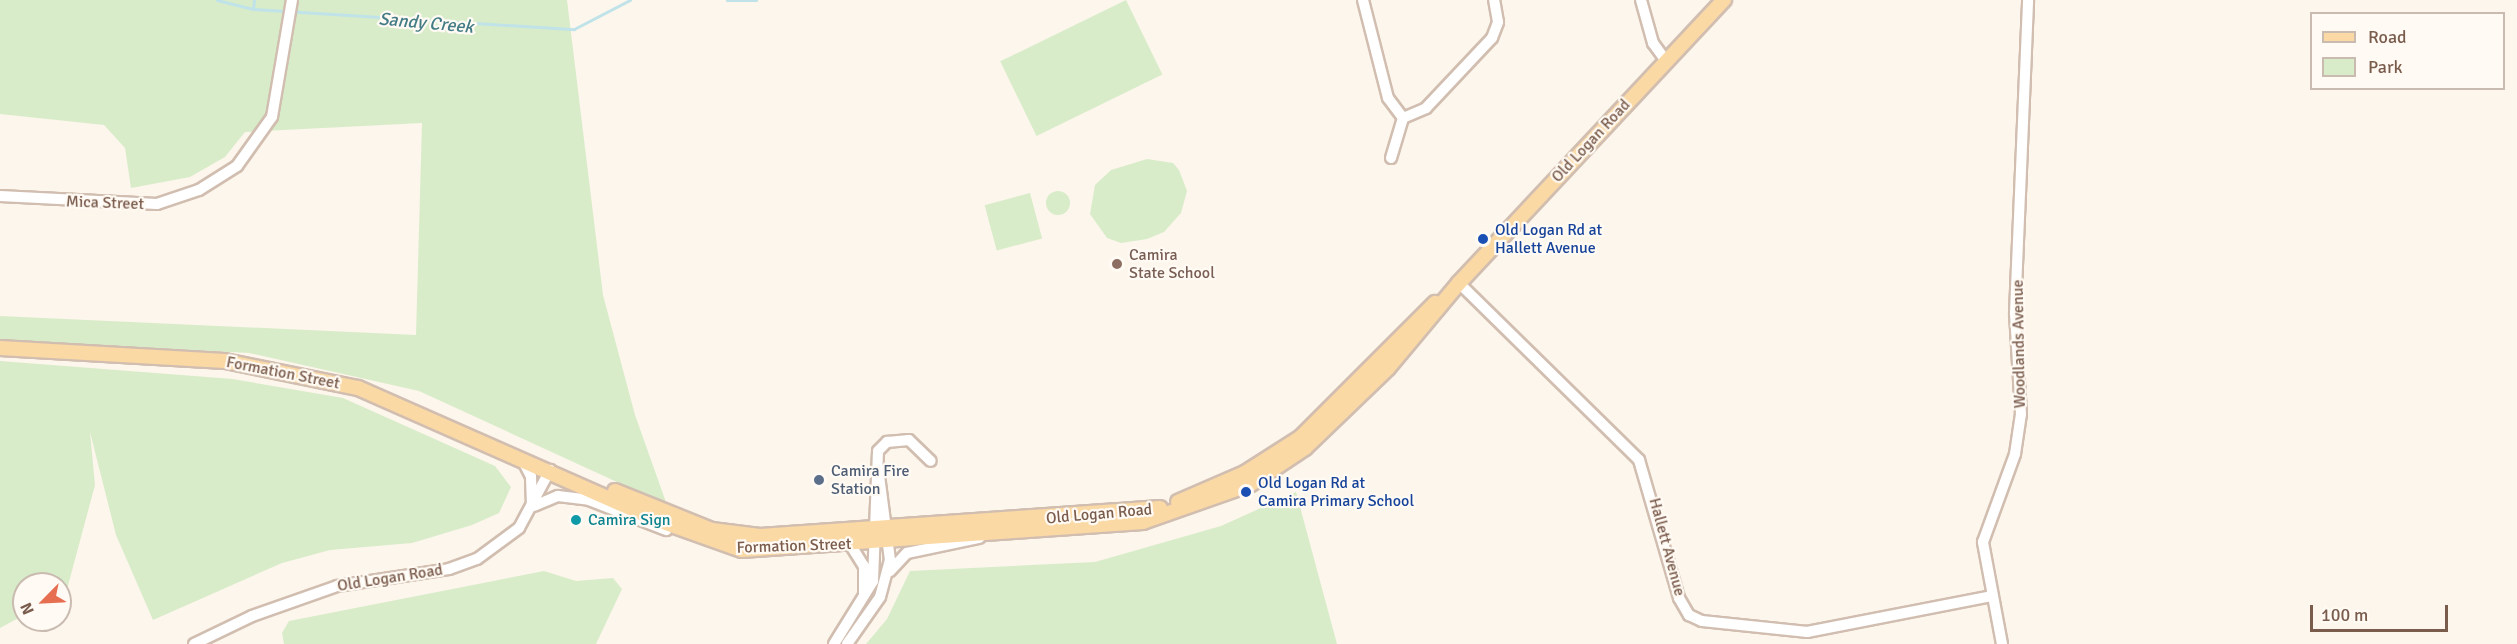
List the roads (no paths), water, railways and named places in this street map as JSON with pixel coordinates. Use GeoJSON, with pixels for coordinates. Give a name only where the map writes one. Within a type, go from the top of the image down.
{"type":"FeatureCollection","features":[{"type":"Feature","properties":{"kind":"main road","name":"Old Logan Road"},"geometry":{"type":"LineString","coordinates":[[889,535],[988,536],[1143,522],[1251,484],[1292,459],[1341,416],[1459,283],[1724,0]]}},
{"type":"Feature","properties":{"kind":"main road","name":"Old Logan Road"},"geometry":{"type":"LineString","coordinates":[[874,536],[1115,515],[1183,501],[1252,469],[1301,437],[1459,283]]}},
{"type":"Feature","properties":{"kind":"main road","name":"Formation Street"},"geometry":{"type":"LineString","coordinates":[[0,348],[225,361],[295,372],[358,388],[715,544],[742,550],[850,544],[874,536]]}},
{"type":"Feature","properties":{"kind":"main road","name":"Formation Street"},"geometry":{"type":"LineString","coordinates":[[550,470],[566,470],[734,535],[874,536]]}},
{"type":"Feature","properties":{"kind":"street","name":"Mica Street"},"geometry":{"type":"LineString","coordinates":[[0,196],[157,204],[200,190],[237,166],[258,142],[272,117],[292,0]]}},
{"type":"Feature","properties":{"kind":"street"},"geometry":{"type":"LineString","coordinates":[[1363,0],[1388,98],[1403,118]]}},
{"type":"Feature","properties":{"kind":"street"},"geometry":{"type":"LineString","coordinates":[[1391,158],[1403,118],[1426,108],[1492,38],[1498,22],[1494,0]]}},
{"type":"Feature","properties":{"kind":"street"},"geometry":{"type":"LineString","coordinates":[[1641,0],[1653,43],[1666,61]]}},
{"type":"Feature","properties":{"kind":"street","name":"Woodlands Avenue"},"geometry":{"type":"LineString","coordinates":[[2002,644],[1983,542],[2015,454],[2021,414],[2015,313],[2028,0]]}},
{"type":"Feature","properties":{"kind":"street","name":"Hallett Avenue"},"geometry":{"type":"LineString","coordinates":[[1459,283],[1639,460],[1679,598],[1689,615],[1702,621],[1791,638],[1993,596]]}},
{"type":"Feature","properties":{"kind":"street"},"geometry":{"type":"LineString","coordinates":[[834,644],[864,601],[873,581],[877,462],[887,442],[909,440],[931,461]]}},
{"type":"Feature","properties":{"kind":"street"},"geometry":{"type":"LineString","coordinates":[[520,458],[531,477],[532,507],[558,496],[589,500],[715,544]]}},
{"type":"Feature","properties":{"kind":"street"},"geometry":{"type":"LineString","coordinates":[[847,644],[879,597],[887,576],[889,535],[877,462]]}},
{"type":"Feature","properties":{"kind":"street","name":"Old Logan Road"},"geometry":{"type":"LineString","coordinates":[[194,644],[252,616],[337,586],[449,569],[477,559],[514,534],[532,507],[550,470]]}},
{"type":"Feature","properties":{"kind":"street","name":"Old Logan Road"},"geometry":{"type":"LineString","coordinates":[[887,576],[907,553],[988,536]]}},
{"type":"Feature","properties":{"kind":"street"},"geometry":{"type":"LineString","coordinates":[[850,544],[864,566],[864,601]]}},
{"type":"Feature","properties":{"kind":"waterway","name":"Sandy Creek"},"geometry":{"type":"LineString","coordinates":[[217,0],[253,9],[574,29],[630,0]]}},
{"type":"Feature","properties":{"kind":"waterway"},"geometry":{"type":"LineString","coordinates":[[253,9],[254,0]]}},
{"type":"Feature","properties":{"kind":"waterway","name":"Sandy Creek"},"geometry":{"type":"LineString","coordinates":[[727,0],[756,0]]}},
{"type":"Feature","properties":{"kind":"place","name":"Old Logan Rd at Hallett Avenue"},"geometry":{"type":"Point","coordinates":[1483,239]}},
{"type":"Feature","properties":{"kind":"place","name":"Camira State School"},"geometry":{"type":"Point","coordinates":[1117,264]}},
{"type":"Feature","properties":{"kind":"place","name":"Camira Fire Station"},"geometry":{"type":"Point","coordinates":[819,480]}},
{"type":"Feature","properties":{"kind":"place","name":"Old Logan Rd at Camira Primary School"},"geometry":{"type":"Point","coordinates":[1246,492]}},
{"type":"Feature","properties":{"kind":"place","name":"Camira Sign"},"geometry":{"type":"Point","coordinates":[576,520]}}]}
